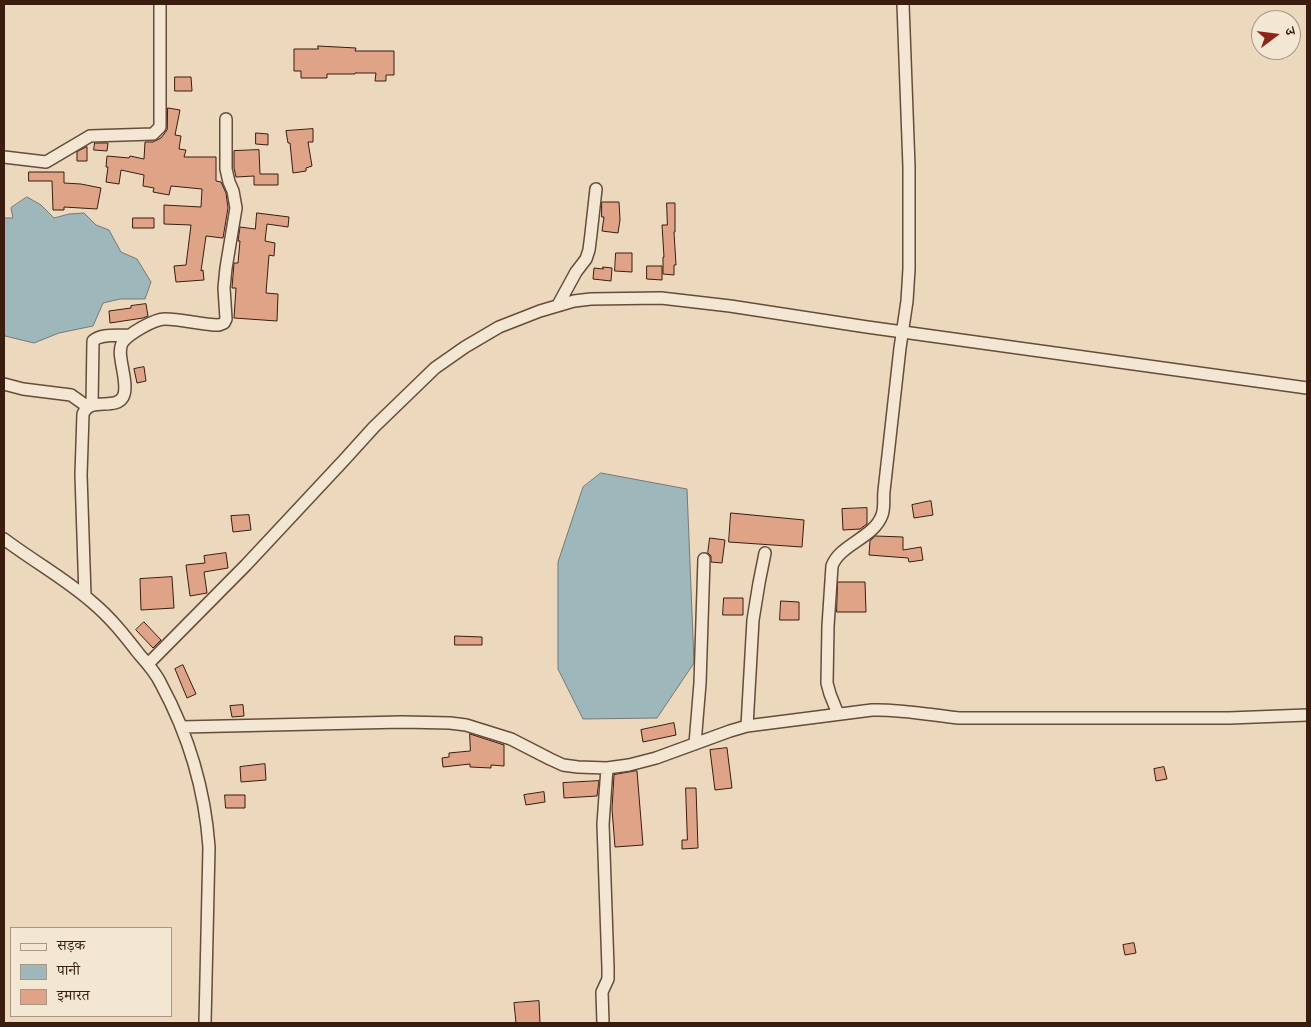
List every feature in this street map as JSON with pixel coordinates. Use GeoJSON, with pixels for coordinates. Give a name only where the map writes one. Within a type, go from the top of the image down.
{"type":"FeatureCollection","features":[{"type":"Feature","properties":{"kind":"street"},"geometry":{"type":"LineString","coordinates":[[4,156],[46,162],[90,136],[153,134],[160,127],[160,4]]}},
{"type":"Feature","properties":{"kind":"street"},"geometry":{"type":"LineString","coordinates":[[838,714],[827,683],[832,566],[838,556],[876,525],[883,514],[906,301],[909,268],[909,167],[903,4]]}},
{"type":"Feature","properties":{"kind":"street"},"geometry":{"type":"LineString","coordinates":[[85,596],[81,475],[83,414],[85,409],[90,406],[113,403],[123,398],[125,383],[120,348],[129,336],[159,320],[219,325],[224,323],[226,319],[224,288],[236,208],[226,169],[226,119]]}},
{"type":"Feature","properties":{"kind":"street"},"geometry":{"type":"LineString","coordinates":[[558,305],[576,272],[586,259],[590,242],[596,188]]}},
{"type":"Feature","properties":{"kind":"street"},"geometry":{"type":"LineString","coordinates":[[150,667],[374,427],[435,368],[483,336],[521,318],[574,301],[661,298],[730,306],[901,339],[1307,388]]}},
{"type":"Feature","properties":{"kind":"street"},"geometry":{"type":"LineString","coordinates":[[90,406],[93,341],[95,338],[100,337],[129,336]]}},
{"type":"Feature","properties":{"kind":"street"},"geometry":{"type":"LineString","coordinates":[[4,384],[23,389],[70,395],[90,406]]}},
{"type":"Feature","properties":{"kind":"street"},"geometry":{"type":"LineString","coordinates":[[4,539],[85,596],[120,630],[161,683],[182,728],[197,778],[208,828],[205,1023]]}},
{"type":"Feature","properties":{"kind":"street"},"geometry":{"type":"LineString","coordinates":[[747,726],[753,620],[766,553]]}},
{"type":"Feature","properties":{"kind":"street"},"geometry":{"type":"LineString","coordinates":[[695,744],[700,683],[704,559]]}},
{"type":"Feature","properties":{"kind":"street"},"geometry":{"type":"LineString","coordinates":[[182,728],[450,722],[511,739],[563,765],[607,768],[647,760],[747,726],[872,710],[889,709],[959,718],[1210,718],[1307,715]]}},
{"type":"Feature","properties":{"kind":"street"},"geometry":{"type":"LineString","coordinates":[[603,1023],[602,992],[608,978],[604,824],[607,768]]}},
{"type":"Feature","properties":{"kind":"water"},"geometry":{"type":"Polygon","coordinates":[[[27,197],[41,205],[54,218],[84,213],[96,225],[109,230],[121,252],[137,259],[151,282],[145,299],[120,299],[103,303],[93,326],[59,333],[34,343],[5,336],[4,218],[13,218],[11,208],[27,197]]]}},
{"type":"Feature","properties":{"kind":"water"},"geometry":{"type":"Polygon","coordinates":[[[601,473],[687,489],[694,663],[657,718],[583,719],[558,669],[558,562],[583,487],[601,473]]]}},
{"type":"Feature","properties":{"kind":"building"},"geometry":{"type":"Polygon","coordinates":[[[318,46],[356,48],[355,51],[394,51],[394,75],[386,75],[386,81],[375,81],[376,73],[327,74],[327,78],[301,78],[301,71],[294,71],[294,49],[318,49],[318,46]]]}},
{"type":"Feature","properties":{"kind":"building"},"geometry":{"type":"Polygon","coordinates":[[[175,77],[191,77],[192,91],[175,91],[175,77]]]}},
{"type":"Feature","properties":{"kind":"building"},"geometry":{"type":"Polygon","coordinates":[[[168,108],[180,110],[175,135],[181,136],[179,149],[186,150],[184,157],[216,157],[216,181],[221,182],[226,193],[228,208],[223,238],[206,236],[201,271],[203,270],[204,280],[176,282],[174,266],[186,265],[191,225],[164,224],[164,205],[201,207],[202,189],[171,186],[169,195],[153,192],[154,188],[143,186],[144,175],[121,170],[119,184],[106,182],[107,156],[129,158],[130,156],[144,159],[145,142],[153,142],[161,138],[167,130],[168,108]]]}},
{"type":"Feature","properties":{"kind":"building"},"geometry":{"type":"Polygon","coordinates":[[[313,129],[313,142],[308,142],[312,166],[306,168],[306,171],[293,173],[290,143],[288,143],[286,131],[313,129]]]}},
{"type":"Feature","properties":{"kind":"building"},"geometry":{"type":"Polygon","coordinates":[[[256,133],[268,134],[268,145],[256,144],[256,133]]]}},
{"type":"Feature","properties":{"kind":"building"},"geometry":{"type":"Polygon","coordinates":[[[95,143],[108,143],[107,151],[94,150],[95,143]]]}},
{"type":"Feature","properties":{"kind":"building"},"geometry":{"type":"Polygon","coordinates":[[[87,147],[87,161],[77,161],[77,152],[87,147]]]}},
{"type":"Feature","properties":{"kind":"building"},"geometry":{"type":"Polygon","coordinates":[[[259,150],[260,174],[278,174],[278,185],[254,185],[254,176],[236,177],[234,151],[259,150]]]}},
{"type":"Feature","properties":{"kind":"building"},"geometry":{"type":"Polygon","coordinates":[[[29,172],[64,172],[64,183],[101,188],[97,209],[64,207],[64,210],[53,210],[52,181],[29,181],[29,172]]]}},
{"type":"Feature","properties":{"kind":"building"},"geometry":{"type":"Polygon","coordinates":[[[602,202],[619,202],[620,220],[618,233],[602,231],[604,217],[602,217],[602,202]]]}},
{"type":"Feature","properties":{"kind":"building"},"geometry":{"type":"Polygon","coordinates":[[[667,203],[675,203],[676,265],[674,265],[674,275],[663,274],[662,225],[667,225],[667,203]]]}},
{"type":"Feature","properties":{"kind":"building"},"geometry":{"type":"Polygon","coordinates":[[[257,213],[289,217],[288,227],[267,224],[265,241],[275,243],[274,256],[269,255],[266,293],[278,294],[277,321],[234,318],[236,288],[232,288],[234,263],[238,263],[240,227],[255,229],[257,213]]]}},
{"type":"Feature","properties":{"kind":"building"},"geometry":{"type":"Polygon","coordinates":[[[133,218],[154,218],[154,228],[133,228],[133,218]]]}},
{"type":"Feature","properties":{"kind":"building"},"geometry":{"type":"Polygon","coordinates":[[[616,253],[632,253],[632,272],[615,271],[616,253]]]}},
{"type":"Feature","properties":{"kind":"building"},"geometry":{"type":"Polygon","coordinates":[[[647,266],[662,266],[662,280],[647,279],[647,266]]]}},
{"type":"Feature","properties":{"kind":"building"},"geometry":{"type":"Polygon","coordinates":[[[603,267],[612,268],[611,281],[593,279],[594,268],[603,269],[603,267]]]}},
{"type":"Feature","properties":{"kind":"building"},"geometry":{"type":"Polygon","coordinates":[[[146,304],[148,316],[110,323],[109,311],[146,304]]]}},
{"type":"Feature","properties":{"kind":"building"},"geometry":{"type":"Polygon","coordinates":[[[144,367],[146,381],[137,383],[134,369],[144,367]]]}},
{"type":"Feature","properties":{"kind":"building"},"geometry":{"type":"Polygon","coordinates":[[[931,501],[933,515],[914,518],[912,505],[931,501]]]}},
{"type":"Feature","properties":{"kind":"building"},"geometry":{"type":"Polygon","coordinates":[[[867,508],[867,524],[860,529],[843,530],[842,509],[867,508]]]}},
{"type":"Feature","properties":{"kind":"building"},"geometry":{"type":"Polygon","coordinates":[[[731,513],[804,520],[802,547],[729,542],[731,513]]]}},
{"type":"Feature","properties":{"kind":"building"},"geometry":{"type":"Polygon","coordinates":[[[249,515],[251,530],[233,532],[231,516],[249,515]]]}},
{"type":"Feature","properties":{"kind":"building"},"geometry":{"type":"Polygon","coordinates":[[[876,536],[903,537],[903,550],[921,547],[923,560],[909,562],[908,558],[869,555],[870,541],[876,536]]]}},
{"type":"Feature","properties":{"kind":"building"},"geometry":{"type":"Polygon","coordinates":[[[710,538],[725,540],[722,563],[711,562],[711,556],[708,553],[710,538]]]}},
{"type":"Feature","properties":{"kind":"building"},"geometry":{"type":"Polygon","coordinates":[[[226,553],[228,568],[204,572],[207,593],[190,596],[186,565],[205,563],[204,556],[226,553]]]}},
{"type":"Feature","properties":{"kind":"building"},"geometry":{"type":"Polygon","coordinates":[[[172,577],[174,608],[141,610],[140,579],[172,577]]]}},
{"type":"Feature","properties":{"kind":"building"},"geometry":{"type":"Polygon","coordinates":[[[838,582],[865,582],[866,612],[837,612],[838,582]]]}},
{"type":"Feature","properties":{"kind":"building"},"geometry":{"type":"Polygon","coordinates":[[[724,598],[743,598],[743,615],[723,615],[724,598]]]}},
{"type":"Feature","properties":{"kind":"building"},"geometry":{"type":"Polygon","coordinates":[[[781,601],[799,602],[799,620],[780,620],[781,601]]]}},
{"type":"Feature","properties":{"kind":"building"},"geometry":{"type":"Polygon","coordinates":[[[144,622],[161,640],[153,648],[136,630],[144,622]]]}},
{"type":"Feature","properties":{"kind":"building"},"geometry":{"type":"Polygon","coordinates":[[[455,636],[482,637],[482,645],[455,645],[455,636]]]}},
{"type":"Feature","properties":{"kind":"building"},"geometry":{"type":"Polygon","coordinates":[[[183,665],[196,694],[187,698],[175,669],[183,665]]]}},
{"type":"Feature","properties":{"kind":"building"},"geometry":{"type":"Polygon","coordinates":[[[243,705],[244,716],[232,717],[230,706],[243,705]]]}},
{"type":"Feature","properties":{"kind":"building"},"geometry":{"type":"Polygon","coordinates":[[[674,723],[676,735],[643,742],[641,730],[674,723]]]}},
{"type":"Feature","properties":{"kind":"building"},"geometry":{"type":"Polygon","coordinates":[[[470,734],[504,745],[504,766],[491,765],[491,768],[470,767],[470,764],[443,767],[442,758],[449,757],[449,753],[470,751],[470,734]]]}},
{"type":"Feature","properties":{"kind":"building"},"geometry":{"type":"Polygon","coordinates":[[[727,748],[732,788],[715,790],[710,750],[727,748]]]}},
{"type":"Feature","properties":{"kind":"building"},"geometry":{"type":"Polygon","coordinates":[[[265,764],[266,780],[241,782],[240,767],[265,764]]]}},
{"type":"Feature","properties":{"kind":"building"},"geometry":{"type":"Polygon","coordinates":[[[1164,767],[1167,779],[1156,781],[1154,769],[1164,767]]]}},
{"type":"Feature","properties":{"kind":"building"},"geometry":{"type":"Polygon","coordinates":[[[637,771],[643,845],[615,847],[612,809],[614,775],[637,771]]]}},
{"type":"Feature","properties":{"kind":"building"},"geometry":{"type":"Polygon","coordinates":[[[599,781],[597,796],[564,798],[563,783],[599,781]]]}},
{"type":"Feature","properties":{"kind":"building"},"geometry":{"type":"Polygon","coordinates":[[[686,788],[696,788],[698,848],[682,849],[682,840],[687,840],[686,788]]]}},
{"type":"Feature","properties":{"kind":"building"},"geometry":{"type":"Polygon","coordinates":[[[544,792],[545,802],[526,805],[524,795],[544,792]]]}},
{"type":"Feature","properties":{"kind":"building"},"geometry":{"type":"Polygon","coordinates":[[[225,795],[245,795],[245,808],[226,808],[225,795]]]}},
{"type":"Feature","properties":{"kind":"building"},"geometry":{"type":"Polygon","coordinates":[[[1134,943],[1136,953],[1125,955],[1123,945],[1134,943]]]}},
{"type":"Feature","properties":{"kind":"building"},"geometry":{"type":"Polygon","coordinates":[[[539,1001],[540,1023],[516,1023],[514,1003],[539,1001]]]}}]}
